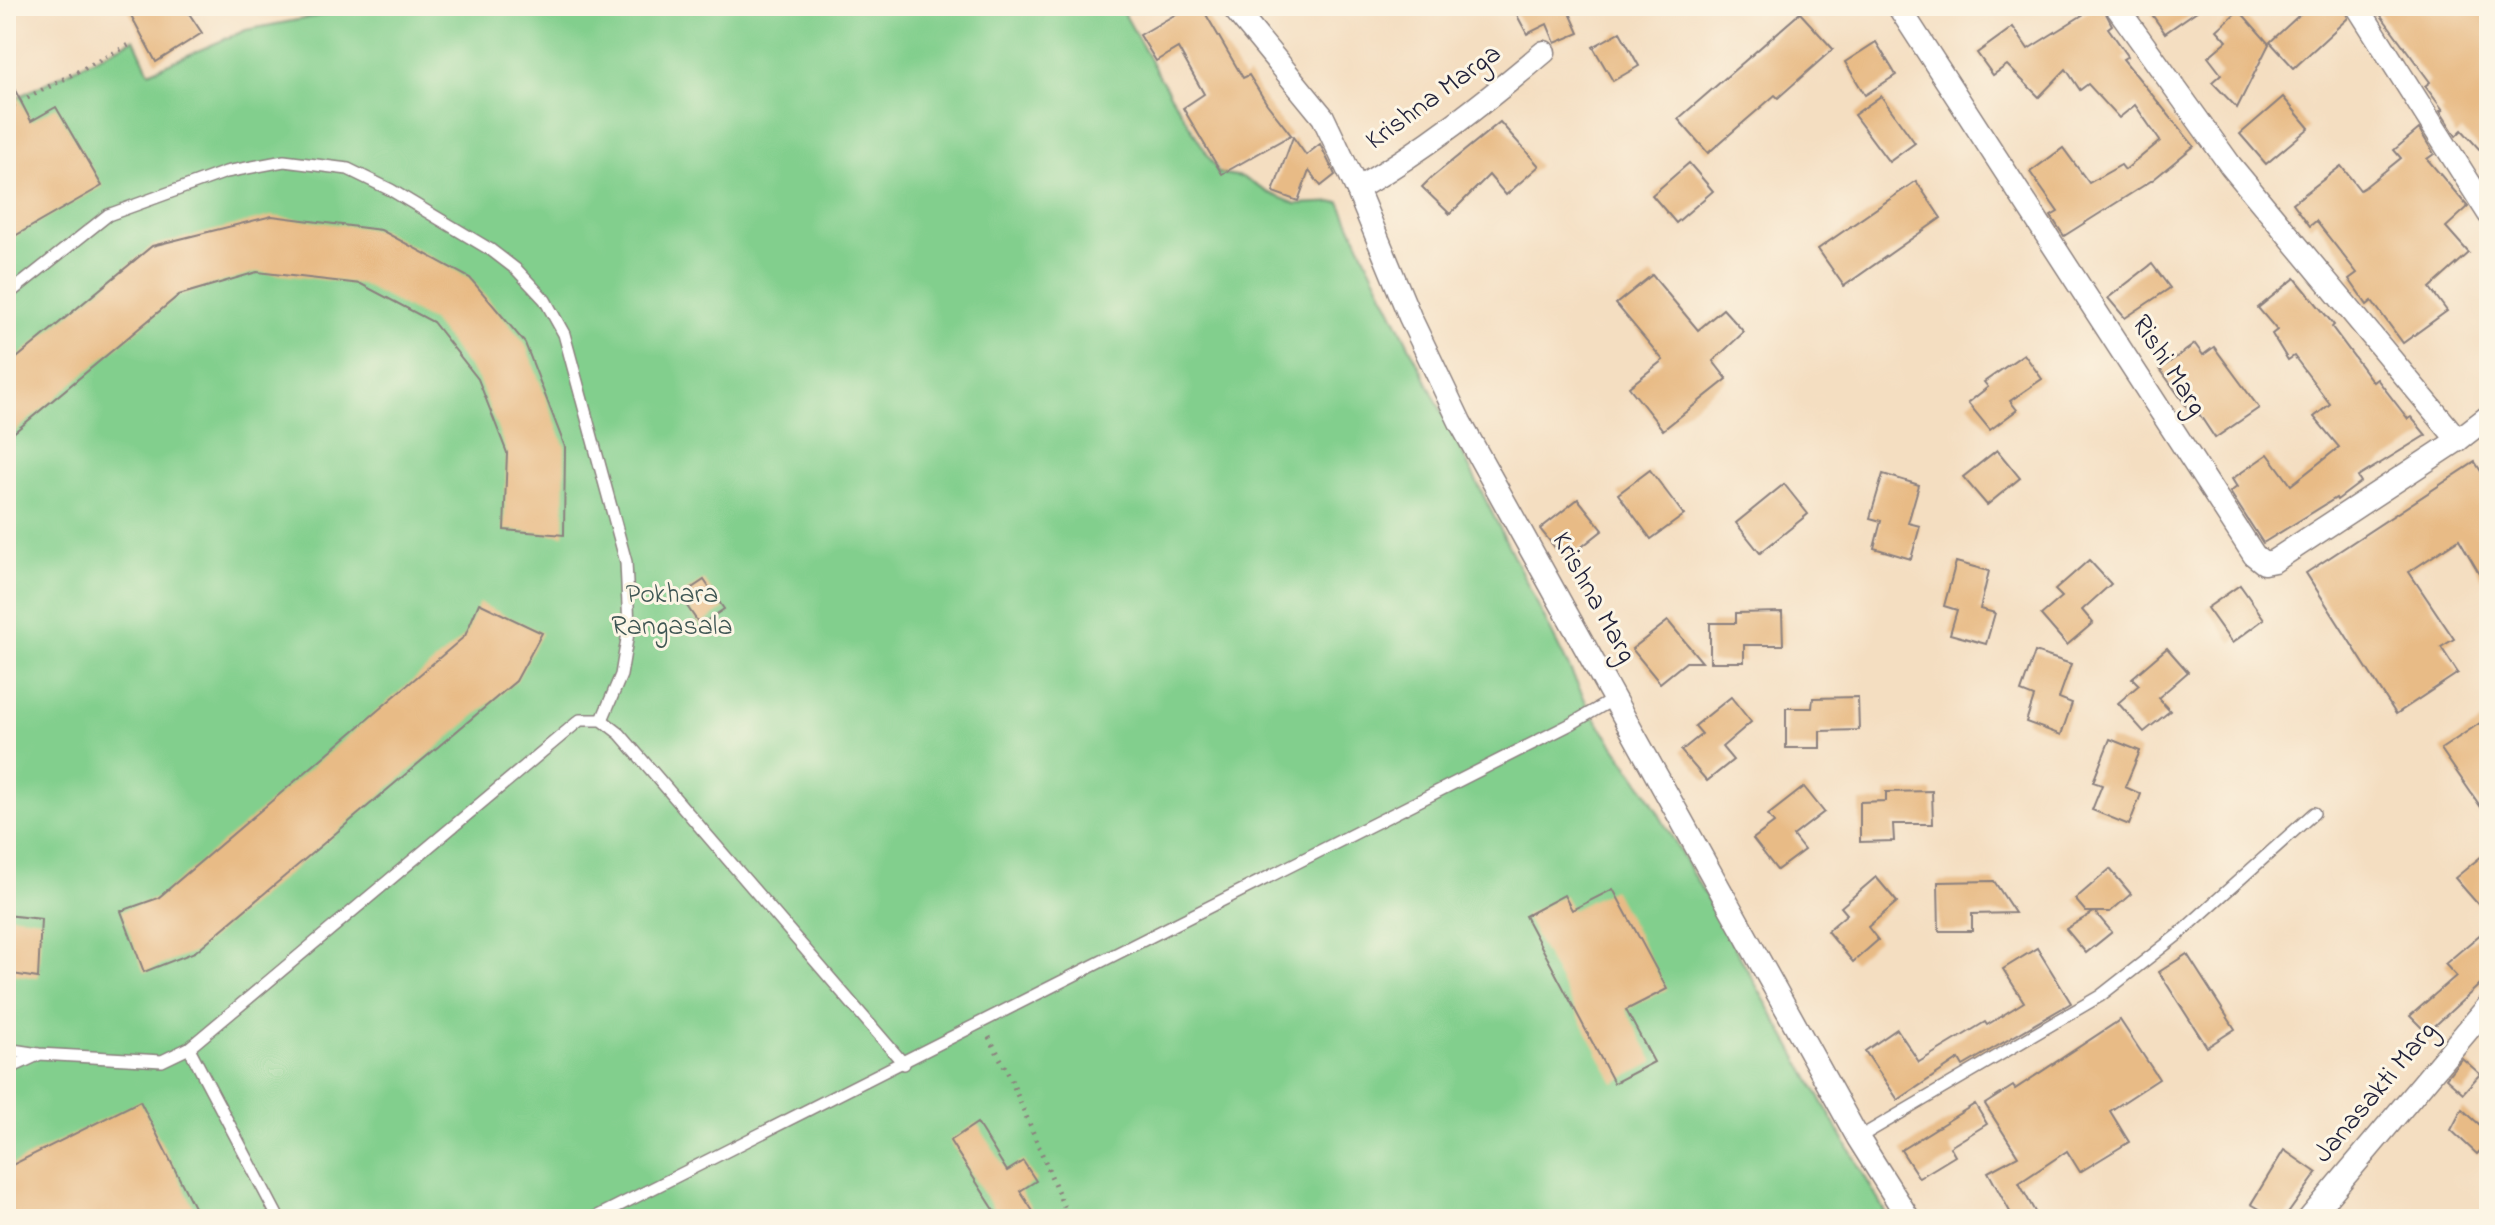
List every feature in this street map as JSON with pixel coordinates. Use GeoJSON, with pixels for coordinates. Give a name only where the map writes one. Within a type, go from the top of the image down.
{"type":"FeatureCollection","features":[{"type":"Feature","properties":{"kind":"street","name":"Krishna Marg"},"geometry":{"type":"LineString","coordinates":[[1232,6],[1323,117],[1357,189],[1410,317],[1460,422],[1858,1138],[1909,1219]]}},
{"type":"Feature","properties":{"kind":"street","name":"Rishi Marg"},"geometry":{"type":"LineString","coordinates":[[1898,6],[2254,555],[2264,563],[2274,561],[2458,440],[2489,416]]}},
{"type":"Feature","properties":{"kind":"street"},"geometry":{"type":"LineString","coordinates":[[2116,6],[2231,166],[2458,440]]}},
{"type":"Feature","properties":{"kind":"street"},"geometry":{"type":"LineString","coordinates":[[2357,6],[2489,214]]}},
{"type":"Feature","properties":{"kind":"street","name":"Krishna Marga"},"geometry":{"type":"LineString","coordinates":[[1357,189],[1404,162],[1474,112],[1544,52]]}},
{"type":"Feature","properties":{"kind":"street","name":"Janasakti Marg"},"geometry":{"type":"LineString","coordinates":[[2309,1219],[2489,1005]]}},
{"type":"Feature","properties":{"kind":"lane"},"geometry":{"type":"LineString","coordinates":[[6,296],[108,215],[226,172],[284,161],[348,169],[391,190],[491,250],[517,270],[545,300],[564,334],[626,562],[629,627],[621,675],[602,720]]}},
{"type":"Feature","properties":{"kind":"lane"},"geometry":{"type":"LineString","coordinates":[[592,1219],[904,1064],[1614,699]]}},
{"type":"Feature","properties":{"kind":"lane"},"geometry":{"type":"LineString","coordinates":[[6,1049],[39,1054],[162,1061],[189,1048],[580,720],[602,720],[630,745],[904,1064]]}},
{"type":"Feature","properties":{"kind":"lane"},"geometry":{"type":"LineString","coordinates":[[1858,1138],[2100,996],[2179,934],[2314,813]]}},
{"type":"Feature","properties":{"kind":"lane"},"geometry":{"type":"LineString","coordinates":[[189,1048],[279,1219]]}},
{"type":"Feature","properties":{"kind":"lane"},"geometry":{"type":"LineString","coordinates":[[6,1070],[39,1054]]}},
{"type":"Feature","properties":{"kind":"path"},"geometry":{"type":"LineString","coordinates":[[6,109],[133,43]]}},
{"type":"Feature","properties":{"kind":"path"},"geometry":{"type":"LineString","coordinates":[[982,1024],[1016,1089],[1069,1219]]}},
{"type":"Feature","properties":{"kind":"green space","name":"Pokhara Rangasala"},"geometry":{"type":"Polygon","coordinates":[[[370,6],[1120,6],[1219,173],[1242,177],[1296,204],[1340,202],[1591,712],[1647,793],[1889,1219],[6,1219],[6,103],[134,39],[149,72],[246,30],[370,6]]]}},
{"type":"Feature","properties":{"kind":"building"},"geometry":{"type":"Polygon","coordinates":[[[126,6],[184,6],[202,33],[156,62],[126,6]]]}},
{"type":"Feature","properties":{"kind":"building"},"geometry":{"type":"Polygon","coordinates":[[[1190,6],[1201,6],[1243,78],[1249,75],[1291,135],[1222,174],[1183,108],[1204,94],[1178,48],[1156,61],[1140,35],[1190,6]]]}},
{"type":"Feature","properties":{"kind":"building"},"geometry":{"type":"Polygon","coordinates":[[[1512,6],[1584,6],[1570,13],[1579,33],[1555,43],[1547,24],[1527,34],[1512,6]]]}},
{"type":"Feature","properties":{"kind":"building"},"geometry":{"type":"Polygon","coordinates":[[[2097,6],[2102,6],[2112,25],[2108,28],[2128,56],[2123,59],[2194,146],[2154,179],[2064,236],[2051,216],[2058,212],[2030,172],[2063,148],[2089,183],[2121,165],[2125,170],[2160,141],[2135,105],[2119,118],[2088,84],[2080,90],[2066,69],[2039,97],[2007,65],[1993,75],[1977,53],[2013,27],[2028,49],[2097,6]]]}},
{"type":"Feature","properties":{"kind":"building"},"geometry":{"type":"Polygon","coordinates":[[[2146,6],[2204,6],[2165,33],[2146,6]]]}},
{"type":"Feature","properties":{"kind":"building"},"geometry":{"type":"Polygon","coordinates":[[[2309,6],[2343,6],[2348,18],[2294,68],[2270,42],[2309,6]]]}},
{"type":"Feature","properties":{"kind":"building"},"geometry":{"type":"Polygon","coordinates":[[[2374,6],[2489,6],[2489,160],[2462,130],[2456,136],[2440,111],[2443,110],[2425,86],[2430,82],[2374,6]]]}},
{"type":"Feature","properties":{"kind":"building"},"geometry":{"type":"Polygon","coordinates":[[[2239,10],[2269,44],[2237,108],[2212,82],[2221,74],[2208,57],[2227,41],[2217,30],[2239,10]]]}},
{"type":"Feature","properties":{"kind":"building"},"geometry":{"type":"Polygon","coordinates":[[[1800,13],[1833,49],[1778,98],[1775,95],[1708,153],[1678,119],[1800,13]]]}},
{"type":"Feature","properties":{"kind":"building"},"geometry":{"type":"Polygon","coordinates":[[[1620,32],[1639,66],[1613,81],[1593,47],[1620,32]]]}},
{"type":"Feature","properties":{"kind":"building"},"geometry":{"type":"Polygon","coordinates":[[[1876,42],[1896,75],[1865,95],[1845,62],[1876,42]]]}},
{"type":"Feature","properties":{"kind":"building"},"geometry":{"type":"Polygon","coordinates":[[[6,73],[31,121],[56,107],[102,186],[6,241],[6,73]]]}},
{"type":"Feature","properties":{"kind":"building"},"geometry":{"type":"Polygon","coordinates":[[[1881,96],[1915,143],[1889,162],[1854,115],[1881,96]]]}},
{"type":"Feature","properties":{"kind":"building"},"geometry":{"type":"Polygon","coordinates":[[[2283,97],[2309,128],[2266,164],[2240,134],[2283,97]]]}},
{"type":"Feature","properties":{"kind":"building"},"geometry":{"type":"Polygon","coordinates":[[[1500,122],[1539,166],[1506,195],[1489,175],[1450,214],[1422,187],[1500,122]]]}},
{"type":"Feature","properties":{"kind":"building"},"geometry":{"type":"Polygon","coordinates":[[[2419,129],[2434,154],[2427,159],[2468,207],[2446,227],[2469,253],[2430,288],[2447,311],[2403,343],[2372,301],[2367,305],[2349,279],[2357,273],[2316,221],[2310,226],[2293,203],[2341,166],[2360,190],[2401,158],[2394,150],[2419,129]]]}},
{"type":"Feature","properties":{"kind":"building"},"geometry":{"type":"Polygon","coordinates":[[[1293,137],[1306,155],[1320,144],[1335,175],[1321,186],[1309,171],[1298,201],[1273,192],[1293,137]]]}},
{"type":"Feature","properties":{"kind":"building"},"geometry":{"type":"Polygon","coordinates":[[[1689,163],[1713,191],[1676,223],[1652,195],[1689,163]]]}},
{"type":"Feature","properties":{"kind":"building"},"geometry":{"type":"Polygon","coordinates":[[[1916,181],[1941,218],[1844,286],[1818,249],[1916,181]]]}},
{"type":"Feature","properties":{"kind":"building"},"geometry":{"type":"Polygon","coordinates":[[[272,216],[381,230],[470,278],[525,343],[565,447],[564,535],[504,530],[507,453],[478,379],[433,322],[361,284],[257,272],[179,295],[6,439],[6,367],[152,246],[272,216]]]}},
{"type":"Feature","properties":{"kind":"building"},"geometry":{"type":"Polygon","coordinates":[[[2152,264],[2170,288],[2125,318],[2108,298],[2152,264]]]}},
{"type":"Feature","properties":{"kind":"building"},"geometry":{"type":"Polygon","coordinates":[[[1652,275],[1698,330],[1723,309],[1744,332],[1713,361],[1727,379],[1663,430],[1629,387],[1663,360],[1616,304],[1652,275]]]}},
{"type":"Feature","properties":{"kind":"building"},"geometry":{"type":"Polygon","coordinates":[[[2295,278],[2334,325],[2332,327],[2373,382],[2377,379],[2408,419],[2411,417],[2426,435],[2358,477],[2361,482],[2337,500],[2263,543],[2230,492],[2237,487],[2232,479],[2268,454],[2291,485],[2339,447],[2314,417],[2330,404],[2294,356],[2288,360],[2272,334],[2277,330],[2258,308],[2295,278]]]}},
{"type":"Feature","properties":{"kind":"building"},"geometry":{"type":"Polygon","coordinates":[[[2195,344],[2203,355],[2214,347],[2259,408],[2215,438],[2199,414],[2194,417],[2160,369],[2195,344]]]}},
{"type":"Feature","properties":{"kind":"building"},"geometry":{"type":"Polygon","coordinates":[[[2024,354],[2042,379],[2010,401],[2017,410],[1990,430],[1968,403],[1988,387],[1984,382],[2024,354]]]}},
{"type":"Feature","properties":{"kind":"building"},"geometry":{"type":"Polygon","coordinates":[[[1997,450],[2020,478],[1987,505],[1963,477],[1997,450]]]}},
{"type":"Feature","properties":{"kind":"building"},"geometry":{"type":"Polygon","coordinates":[[[2475,462],[2489,484],[2489,590],[2459,539],[2409,572],[2454,639],[2441,647],[2458,673],[2396,714],[2306,573],[2475,462]]]}},
{"type":"Feature","properties":{"kind":"building"},"geometry":{"type":"Polygon","coordinates":[[[1650,470],[1684,515],[1651,539],[1618,494],[1650,470]]]}},
{"type":"Feature","properties":{"kind":"building"},"geometry":{"type":"Polygon","coordinates":[[[1883,474],[1919,485],[1908,523],[1920,526],[1911,559],[1874,548],[1881,521],[1870,518],[1883,474]]]}},
{"type":"Feature","properties":{"kind":"building"},"geometry":{"type":"Polygon","coordinates":[[[1784,484],[1808,514],[1760,553],[1736,523],[1784,484]]]}},
{"type":"Feature","properties":{"kind":"building"},"geometry":{"type":"Polygon","coordinates":[[[1578,499],[1603,530],[1565,560],[1540,529],[1578,499]]]}},
{"type":"Feature","properties":{"kind":"building"},"geometry":{"type":"Polygon","coordinates":[[[2089,560],[2111,584],[2082,610],[2093,623],[2067,645],[2041,615],[2062,597],[2055,590],[2089,560]]]}},
{"type":"Feature","properties":{"kind":"building"},"geometry":{"type":"Polygon","coordinates":[[[1956,562],[1989,571],[1980,609],[1995,613],[1986,644],[1950,634],[1957,610],[1944,606],[1956,562]]]}},
{"type":"Feature","properties":{"kind":"building"},"geometry":{"type":"Polygon","coordinates":[[[704,580],[724,609],[700,625],[680,596],[704,580]]]}},
{"type":"Feature","properties":{"kind":"building"},"geometry":{"type":"Polygon","coordinates":[[[2240,585],[2264,619],[2232,643],[2207,608],[2240,585]]]}},
{"type":"Feature","properties":{"kind":"building"},"geometry":{"type":"Polygon","coordinates":[[[479,603],[542,633],[516,681],[195,952],[144,972],[121,911],[158,898],[465,636],[479,603]]]}},
{"type":"Feature","properties":{"kind":"building"},"geometry":{"type":"Polygon","coordinates":[[[1782,612],[1783,645],[1744,645],[1744,662],[1710,662],[1710,623],[1736,623],[1736,613],[1782,612]]]}},
{"type":"Feature","properties":{"kind":"building"},"geometry":{"type":"Polygon","coordinates":[[[1668,621],[1702,662],[1686,662],[1660,683],[1632,649],[1668,621]]]}},
{"type":"Feature","properties":{"kind":"building"},"geometry":{"type":"Polygon","coordinates":[[[2167,648],[2188,672],[2158,698],[2170,711],[2144,732],[2118,703],[2139,685],[2132,678],[2167,648]]]}},
{"type":"Feature","properties":{"kind":"building"},"geometry":{"type":"Polygon","coordinates":[[[2035,652],[2071,664],[2059,698],[2072,703],[2061,735],[2026,722],[2034,697],[2021,692],[2035,652]]]}},
{"type":"Feature","properties":{"kind":"building"},"geometry":{"type":"Polygon","coordinates":[[[1731,697],[1751,722],[1722,747],[1733,760],[1707,781],[1681,751],[1702,734],[1695,726],[1731,697]]]}},
{"type":"Feature","properties":{"kind":"building"},"geometry":{"type":"Polygon","coordinates":[[[1858,697],[1859,730],[1820,731],[1820,748],[1786,748],[1786,708],[1812,708],[1813,698],[1858,697]]]}},
{"type":"Feature","properties":{"kind":"building"},"geometry":{"type":"Polygon","coordinates":[[[2489,717],[2489,819],[2441,749],[2489,717]]]}},
{"type":"Feature","properties":{"kind":"building"},"geometry":{"type":"Polygon","coordinates":[[[2110,739],[2140,751],[2125,787],[2141,794],[2129,825],[2092,810],[2102,785],[2093,782],[2110,739]]]}},
{"type":"Feature","properties":{"kind":"building"},"geometry":{"type":"Polygon","coordinates":[[[1804,787],[1824,812],[1793,836],[1804,850],[1777,870],[1753,839],[1774,823],[1768,815],[1804,787]]]}},
{"type":"Feature","properties":{"kind":"building"},"geometry":{"type":"Polygon","coordinates":[[[1932,791],[1933,824],[1893,824],[1894,841],[1860,842],[1860,802],[1886,801],[1886,792],[1932,791]]]}},
{"type":"Feature","properties":{"kind":"building"},"geometry":{"type":"Polygon","coordinates":[[[2489,850],[2489,917],[2455,878],[2489,850]]]}},
{"type":"Feature","properties":{"kind":"building"},"geometry":{"type":"Polygon","coordinates":[[[2110,869],[2131,894],[2110,912],[2095,912],[2112,932],[2086,953],[2066,929],[2094,912],[2086,912],[2075,899],[2110,869]]]}},
{"type":"Feature","properties":{"kind":"building"},"geometry":{"type":"Polygon","coordinates":[[[1876,877],[1897,902],[1868,927],[1878,940],[1853,962],[1827,931],[1847,914],[1841,907],[1876,877]]]}},
{"type":"Feature","properties":{"kind":"building"},"geometry":{"type":"Polygon","coordinates":[[[1994,881],[2015,913],[1972,914],[1972,931],[1939,931],[1938,882],[1994,881]]]}},
{"type":"Feature","properties":{"kind":"building"},"geometry":{"type":"Polygon","coordinates":[[[1613,889],[1667,989],[1626,1010],[1654,1062],[1614,1083],[1525,916],[1564,895],[1572,910],[1613,889]]]}},
{"type":"Feature","properties":{"kind":"building"},"geometry":{"type":"Polygon","coordinates":[[[6,915],[41,919],[38,978],[6,973],[6,915]]]}},
{"type":"Feature","properties":{"kind":"building"},"geometry":{"type":"Polygon","coordinates":[[[2489,927],[2489,976],[2427,1033],[2410,1016],[2456,976],[2445,964],[2489,927]]]}},
{"type":"Feature","properties":{"kind":"building"},"geometry":{"type":"Polygon","coordinates":[[[2037,948],[2071,1003],[1963,1066],[1959,1059],[1898,1100],[1865,1051],[1897,1029],[1919,1062],[1985,1022],[1987,1025],[2024,1002],[2003,969],[2037,948]]]}},
{"type":"Feature","properties":{"kind":"building"},"geometry":{"type":"Polygon","coordinates":[[[2187,954],[2235,1029],[2207,1047],[2159,972],[2187,954]]]}},
{"type":"Feature","properties":{"kind":"building"},"geometry":{"type":"Polygon","coordinates":[[[2120,1020],[2159,1079],[2110,1111],[2129,1142],[2080,1172],[2067,1151],[2019,1183],[2039,1219],[2014,1219],[1988,1172],[2018,1156],[1985,1104],[2013,1086],[2015,1089],[2120,1020]]]}},
{"type":"Feature","properties":{"kind":"building"},"geometry":{"type":"Polygon","coordinates":[[[2462,1058],[2480,1074],[2463,1093],[2446,1078],[2462,1058]]]}},
{"type":"Feature","properties":{"kind":"building"},"geometry":{"type":"Polygon","coordinates":[[[140,1101],[200,1219],[6,1219],[6,1168],[140,1101]]]}},
{"type":"Feature","properties":{"kind":"building"},"geometry":{"type":"Polygon","coordinates":[[[1975,1104],[1987,1124],[1950,1147],[1955,1156],[1919,1178],[1901,1150],[1975,1104]]]}},
{"type":"Feature","properties":{"kind":"building"},"geometry":{"type":"Polygon","coordinates":[[[2462,1109],[2489,1133],[2489,1142],[2477,1154],[2451,1130],[2462,1109]]]}},
{"type":"Feature","properties":{"kind":"building"},"geometry":{"type":"Polygon","coordinates":[[[977,1123],[1007,1171],[1023,1161],[1036,1181],[1020,1191],[1038,1219],[1000,1219],[950,1141],[977,1123]]]}},
{"type":"Feature","properties":{"kind":"building"},"geometry":{"type":"Polygon","coordinates":[[[2284,1150],[2317,1173],[2284,1219],[2277,1219],[2251,1204],[2284,1150]]]}}]}
